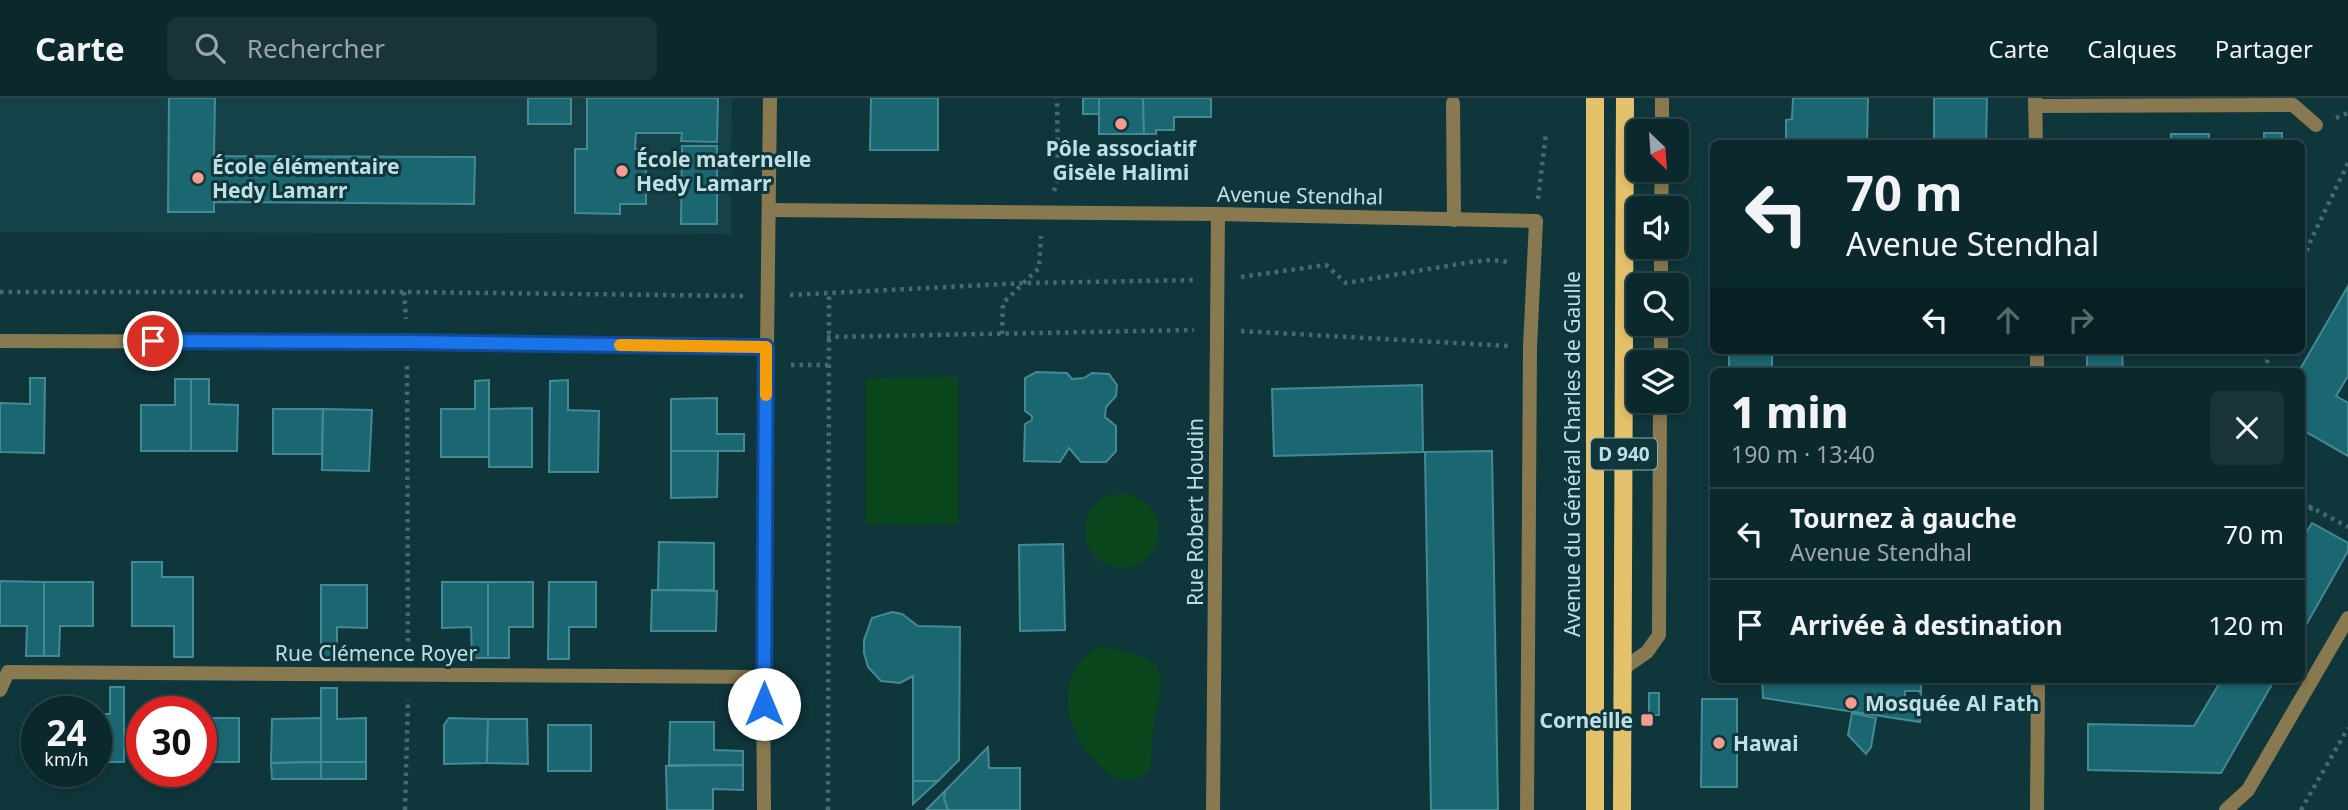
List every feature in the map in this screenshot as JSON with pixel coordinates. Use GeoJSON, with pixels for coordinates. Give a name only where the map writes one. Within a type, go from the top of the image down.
{"type":"FeatureCollection","features":[{"type":"Feature","properties":{"kind":"main road","name":"Avenue du Général Charles de Gaulle"},"geometry":{"type":"LineString","coordinates":[[1595,98],[1595,810]]}},
{"type":"Feature","properties":{"kind":"main road","name":"D 940"},"geometry":{"type":"LineString","coordinates":[[1622,810],[1625,98]]}},
{"type":"Feature","properties":{"kind":"street"},"geometry":{"type":"LineString","coordinates":[[764,810],[763,677],[770,98]]}},
{"type":"Feature","properties":{"kind":"street"},"geometry":{"type":"LineString","coordinates":[[1662,98],[1662,119]]}},
{"type":"Feature","properties":{"kind":"street"},"geometry":{"type":"LineString","coordinates":[[2036,140],[2035,102],[2292,105],[2316,125]]}},
{"type":"Feature","properties":{"kind":"street"},"geometry":{"type":"LineString","coordinates":[[1453,103],[1454,220]]}},
{"type":"Feature","properties":{"kind":"street","name":"Avenue Stendhal"},"geometry":{"type":"LineString","coordinates":[[770,210],[1218,214],[1535,221]]}},
{"type":"Feature","properties":{"kind":"street","name":"Rue Robert Houdin"},"geometry":{"type":"LineString","coordinates":[[1213,810],[1218,214]]}},
{"type":"Feature","properties":{"kind":"street"},"geometry":{"type":"LineString","coordinates":[[1527,810],[1530,347],[1535,221]]}},
{"type":"Feature","properties":{"kind":"street"},"geometry":{"type":"LineString","coordinates":[[0,341],[407,342],[766,347]]}},
{"type":"Feature","properties":{"kind":"street"},"geometry":{"type":"LineString","coordinates":[[1624,668],[1647,652],[1659,635],[1660,413]]}},
{"type":"Feature","properties":{"kind":"street"},"geometry":{"type":"LineString","coordinates":[[2226,810],[2248,790],[2348,618]]}},
{"type":"Feature","properties":{"kind":"street","name":"Rue Clémence Royer"},"geometry":{"type":"LineString","coordinates":[[0,690],[8,672],[763,677]]}},
{"type":"Feature","properties":{"kind":"street"},"geometry":{"type":"LineString","coordinates":[[2037,810],[2038,683]]}},
{"type":"Feature","properties":{"kind":"path"},"geometry":{"type":"LineString","coordinates":[[1003,334],[1003,303],[1039,268],[1041,228],[1058,180],[1057,98]]}},
{"type":"Feature","properties":{"kind":"path"},"geometry":{"type":"LineString","coordinates":[[1535,221],[1546,133]]}},
{"type":"Feature","properties":{"kind":"path"},"geometry":{"type":"LineString","coordinates":[[2305,256],[2348,163]]}},
{"type":"Feature","properties":{"kind":"path"},"geometry":{"type":"LineString","coordinates":[[0,292],[404,292],[768,296],[829,293],[828,810]]}},
{"type":"Feature","properties":{"kind":"path"},"geometry":{"type":"LineString","coordinates":[[827,337],[1218,329],[1530,347]]}},
{"type":"Feature","properties":{"kind":"path"},"geometry":{"type":"LineString","coordinates":[[405,810],[408,675],[407,342]]}},
{"type":"Feature","properties":{"kind":"path"},"geometry":{"type":"LineString","coordinates":[[766,365],[828,365]]}},
{"type":"Feature","properties":{"kind":"path"},"geometry":{"type":"LineString","coordinates":[[2305,504],[2348,527]]}},
{"type":"Feature","properties":{"kind":"path"},"geometry":{"type":"LineString","coordinates":[[2305,509],[2316,508]]}},
{"type":"Feature","properties":{"kind":"path"},"geometry":{"type":"LineString","coordinates":[[2301,810],[2348,728]]}},
{"type":"Feature","properties":{"kind":"shaded area"},"geometry":{"type":"Polygon","coordinates":[[[0,98],[732,98],[731,234],[0,232],[0,98]]]}},
{"type":"Feature","properties":{"kind":"green space"},"geometry":{"type":"Polygon","coordinates":[[[958,377],[958,524],[866,524],[866,378],[958,377]]]}},
{"type":"Feature","properties":{"kind":"green space"},"geometry":{"type":"Polygon","coordinates":[[[1122,494],[1136,497],[1148,505],[1156,517],[1159,531],[1156,545],[1148,557],[1136,565],[1122,568],[1108,565],[1096,557],[1088,545],[1085,531],[1088,517],[1096,505],[1108,497],[1122,494]]]}},
{"type":"Feature","properties":{"kind":"green space"},"geometry":{"type":"Polygon","coordinates":[[[1096,647],[1138,655],[1157,667],[1160,675],[1160,695],[1153,727],[1150,767],[1145,774],[1135,779],[1121,780],[1098,764],[1080,742],[1070,716],[1069,688],[1073,675],[1080,662],[1096,647]]]}},
{"type":"Feature","properties":{"kind":"building"},"geometry":{"type":"Polygon","coordinates":[[[169,98],[215,98],[214,156],[475,157],[474,204],[214,202],[214,212],[168,212],[169,98]]]}},
{"type":"Feature","properties":{"kind":"building"},"geometry":{"type":"Polygon","coordinates":[[[528,98],[571,98],[571,124],[528,124],[528,98]]]}},
{"type":"Feature","properties":{"kind":"building"},"geometry":{"type":"Polygon","coordinates":[[[587,98],[718,98],[717,142],[681,141],[682,133],[636,133],[635,149],[646,149],[646,204],[620,204],[620,214],[575,213],[575,149],[587,149],[587,98]]]}},
{"type":"Feature","properties":{"kind":"building"},"geometry":{"type":"Polygon","coordinates":[[[871,98],[938,98],[938,150],[870,150],[871,98]]]}},
{"type":"Feature","properties":{"kind":"building"},"geometry":{"type":"Polygon","coordinates":[[[1083,98],[1099,98],[1099,114],[1083,114],[1083,98]]]}},
{"type":"Feature","properties":{"kind":"building","name":"Pôle associatif Gisèle Halimi"},"geometry":{"type":"Polygon","coordinates":[[[1099,98],[1143,98],[1144,134],[1099,134],[1099,98]]]}},
{"type":"Feature","properties":{"kind":"building"},"geometry":{"type":"Polygon","coordinates":[[[1143,98],[1211,98],[1211,117],[1174,117],[1174,130],[1156,130],[1156,134],[1144,134],[1143,98]]]}},
{"type":"Feature","properties":{"kind":"building"},"geometry":{"type":"Polygon","coordinates":[[[1793,98],[1868,98],[1867,140],[1786,140],[1786,120],[1792,119],[1793,98]]]}},
{"type":"Feature","properties":{"kind":"building"},"geometry":{"type":"Polygon","coordinates":[[[1934,98],[1987,98],[1986,140],[1934,140],[1934,98]]]}},
{"type":"Feature","properties":{"kind":"building"},"geometry":{"type":"Polygon","coordinates":[[[2264,133],[2282,133],[2282,140],[2264,140],[2264,133]]]}},
{"type":"Feature","properties":{"kind":"building"},"geometry":{"type":"Polygon","coordinates":[[[2171,134],[2209,134],[2209,140],[2171,140],[2171,134]]]}},
{"type":"Feature","properties":{"kind":"building"},"geometry":{"type":"Polygon","coordinates":[[[682,146],[717,146],[717,224],[681,224],[682,146]]]}},
{"type":"Feature","properties":{"kind":"building"},"geometry":{"type":"Polygon","coordinates":[[[2348,286],[2348,376],[2336,396],[2348,403],[2348,456],[2305,431],[2305,368],[2301,368],[2348,286]]]}},
{"type":"Feature","properties":{"kind":"building"},"geometry":{"type":"Polygon","coordinates":[[[1729,354],[1772,354],[1772,368],[1729,368],[1729,354]]]}},
{"type":"Feature","properties":{"kind":"building"},"geometry":{"type":"Polygon","coordinates":[[[2087,354],[2122,354],[2123,368],[2087,368],[2087,354]]]}},
{"type":"Feature","properties":{"kind":"building"},"geometry":{"type":"Polygon","coordinates":[[[1036,372],[1067,373],[1072,379],[1084,378],[1092,373],[1109,374],[1117,385],[1116,396],[1106,407],[1105,417],[1116,426],[1116,451],[1106,462],[1081,462],[1069,448],[1060,462],[1024,461],[1025,424],[1032,420],[1032,416],[1025,411],[1025,378],[1036,372]]]}},
{"type":"Feature","properties":{"kind":"building"},"geometry":{"type":"Polygon","coordinates":[[[30,378],[45,378],[44,453],[0,452],[0,403],[30,404],[30,378]]]}},
{"type":"Feature","properties":{"kind":"building"},"geometry":{"type":"Polygon","coordinates":[[[175,379],[191,379],[191,451],[141,451],[141,405],[175,405],[175,379]]]}},
{"type":"Feature","properties":{"kind":"building"},"geometry":{"type":"Polygon","coordinates":[[[191,379],[209,379],[209,404],[238,405],[237,451],[191,451],[191,379]]]}},
{"type":"Feature","properties":{"kind":"building"},"geometry":{"type":"Polygon","coordinates":[[[489,380],[489,457],[441,457],[441,409],[475,409],[475,381],[489,380]]]}},
{"type":"Feature","properties":{"kind":"building"},"geometry":{"type":"Polygon","coordinates":[[[568,380],[568,410],[599,411],[598,472],[549,472],[550,381],[568,380]]]}},
{"type":"Feature","properties":{"kind":"building"},"geometry":{"type":"Polygon","coordinates":[[[1422,385],[1423,452],[1274,456],[1272,389],[1422,385]]]}},
{"type":"Feature","properties":{"kind":"building"},"geometry":{"type":"Polygon","coordinates":[[[717,398],[717,434],[744,434],[744,451],[671,451],[671,399],[717,398]]]}},
{"type":"Feature","properties":{"kind":"building"},"geometry":{"type":"Polygon","coordinates":[[[532,408],[532,467],[489,467],[489,409],[532,408]]]}},
{"type":"Feature","properties":{"kind":"building"},"geometry":{"type":"Polygon","coordinates":[[[273,409],[323,409],[322,454],[273,454],[273,409]]]}},
{"type":"Feature","properties":{"kind":"building"},"geometry":{"type":"Polygon","coordinates":[[[323,409],[372,410],[369,471],[322,470],[323,409]]]}},
{"type":"Feature","properties":{"kind":"building"},"geometry":{"type":"Polygon","coordinates":[[[671,451],[718,451],[717,497],[671,498],[671,451]]]}},
{"type":"Feature","properties":{"kind":"building"},"geometry":{"type":"Polygon","coordinates":[[[1492,451],[1498,810],[1431,810],[1425,452],[1492,451]]]}},
{"type":"Feature","properties":{"kind":"building"},"geometry":{"type":"Polygon","coordinates":[[[2312,523],[2348,543],[2348,551],[2305,627],[2305,534],[2312,523]]]}},
{"type":"Feature","properties":{"kind":"building"},"geometry":{"type":"Polygon","coordinates":[[[659,542],[714,543],[714,590],[658,590],[659,542]]]}},
{"type":"Feature","properties":{"kind":"building"},"geometry":{"type":"Polygon","coordinates":[[[1063,544],[1065,630],[1020,631],[1019,545],[1063,544]]]}},
{"type":"Feature","properties":{"kind":"building"},"geometry":{"type":"Polygon","coordinates":[[[132,562],[162,562],[162,577],[193,577],[193,657],[174,657],[174,626],[132,626],[132,562]]]}},
{"type":"Feature","properties":{"kind":"building"},"geometry":{"type":"Polygon","coordinates":[[[0,581],[44,582],[44,656],[26,656],[27,626],[0,626],[0,581]]]}},
{"type":"Feature","properties":{"kind":"building"},"geometry":{"type":"Polygon","coordinates":[[[44,582],[93,582],[93,626],[60,626],[59,656],[44,656],[44,582]]]}},
{"type":"Feature","properties":{"kind":"building"},"geometry":{"type":"Polygon","coordinates":[[[442,582],[488,582],[488,658],[472,658],[471,627],[442,628],[442,582]]]}},
{"type":"Feature","properties":{"kind":"building"},"geometry":{"type":"Polygon","coordinates":[[[488,582],[533,582],[533,627],[509,627],[509,658],[488,658],[488,582]]]}},
{"type":"Feature","properties":{"kind":"building"},"geometry":{"type":"Polygon","coordinates":[[[549,582],[596,582],[596,627],[569,627],[569,659],[548,659],[549,582]]]}},
{"type":"Feature","properties":{"kind":"building"},"geometry":{"type":"Polygon","coordinates":[[[321,585],[367,585],[367,628],[337,627],[337,658],[321,658],[321,585]]]}},
{"type":"Feature","properties":{"kind":"building"},"geometry":{"type":"Polygon","coordinates":[[[652,590],[717,591],[716,631],[651,631],[652,590]]]}},
{"type":"Feature","properties":{"kind":"building"},"geometry":{"type":"Polygon","coordinates":[[[892,612],[902,614],[918,626],[960,627],[959,760],[938,781],[913,781],[913,676],[900,683],[881,681],[868,667],[864,653],[864,640],[872,618],[892,612]]]}},
{"type":"Feature","properties":{"kind":"building","name":"Mosquée Al Fath"},"geometry":{"type":"Polygon","coordinates":[[[1762,683],[1921,683],[1921,694],[1919,691],[1905,691],[1905,708],[1921,708],[1920,722],[1763,698],[1762,683]]]}},
{"type":"Feature","properties":{"kind":"building"},"geometry":{"type":"Polygon","coordinates":[[[2220,683],[2273,683],[2221,773],[2088,770],[2088,724],[2194,726],[2220,683]]]}},
{"type":"Feature","properties":{"kind":"building"},"geometry":{"type":"Polygon","coordinates":[[[110,687],[124,687],[124,762],[112,762],[110,687]]]}},
{"type":"Feature","properties":{"kind":"building"},"geometry":{"type":"Polygon","coordinates":[[[321,688],[337,688],[337,719],[366,718],[366,762],[321,762],[321,688]]]}},
{"type":"Feature","properties":{"kind":"building"},"geometry":{"type":"Polygon","coordinates":[[[1649,693],[1659,693],[1659,715],[1649,715],[1649,693]]]}},
{"type":"Feature","properties":{"kind":"building","name":"Hawai"},"geometry":{"type":"Polygon","coordinates":[[[1702,699],[1737,699],[1737,787],[1701,787],[1702,699]]]}},
{"type":"Feature","properties":{"kind":"building"},"geometry":{"type":"Polygon","coordinates":[[[1852,713],[1876,718],[1871,747],[1866,754],[1848,735],[1852,713]]]}},
{"type":"Feature","properties":{"kind":"building"},"geometry":{"type":"Polygon","coordinates":[[[217,718],[239,718],[239,762],[217,762],[217,718]]]}},
{"type":"Feature","properties":{"kind":"building"},"geometry":{"type":"Polygon","coordinates":[[[321,718],[321,762],[271,763],[272,719],[321,718]]]}},
{"type":"Feature","properties":{"kind":"building"},"geometry":{"type":"Polygon","coordinates":[[[449,718],[488,719],[487,763],[444,764],[444,725],[449,718]]]}},
{"type":"Feature","properties":{"kind":"building"},"geometry":{"type":"Polygon","coordinates":[[[488,719],[527,719],[528,764],[487,763],[488,719]]]}},
{"type":"Feature","properties":{"kind":"building"},"geometry":{"type":"Polygon","coordinates":[[[670,722],[714,722],[714,750],[743,751],[743,765],[669,765],[670,722]]]}},
{"type":"Feature","properties":{"kind":"building"},"geometry":{"type":"Polygon","coordinates":[[[548,725],[591,725],[591,771],[548,771],[548,725]]]}},
{"type":"Feature","properties":{"kind":"building"},"geometry":{"type":"Polygon","coordinates":[[[988,747],[989,768],[1020,768],[1020,810],[948,810],[944,799],[945,791],[988,747]]]}},
{"type":"Feature","properties":{"kind":"building"},"geometry":{"type":"Polygon","coordinates":[[[321,762],[321,779],[272,779],[271,763],[321,762]]]}},
{"type":"Feature","properties":{"kind":"building"},"geometry":{"type":"Polygon","coordinates":[[[321,762],[366,762],[366,779],[321,779],[321,762]]]}},
{"type":"Feature","properties":{"kind":"building"},"geometry":{"type":"Polygon","coordinates":[[[743,765],[743,790],[713,789],[713,810],[667,810],[666,766],[743,765]]]}},
{"type":"Feature","properties":{"kind":"building"},"geometry":{"type":"Polygon","coordinates":[[[913,781],[938,781],[913,804],[913,781]]]}},
{"type":"Feature","properties":{"kind":"building"},"geometry":{"type":"Polygon","coordinates":[[[945,791],[944,799],[948,810],[926,810],[945,791]]]}},
{"type":"Feature","properties":{"kind":"slow traffic"},"geometry":{"type":"LineString","coordinates":[[620,345],[766,347],[766,395]]}},
{"type":"Feature","properties":{"kind":"place","name":"Pôle associatif Gisèle Halimi"},"geometry":{"type":"Point","coordinates":[1121,124]}},
{"type":"Feature","properties":{"kind":"place","name":"École maternelle Hedy Lamarr"},"geometry":{"type":"Point","coordinates":[622,171]}},
{"type":"Feature","properties":{"kind":"place","name":"École élémentaire Hedy Lamarr"},"geometry":{"type":"Point","coordinates":[198,178]}},
{"type":"Feature","properties":{"kind":"place","name":"Mosquée Al Fath"},"geometry":{"type":"Point","coordinates":[1851,703]}},
{"type":"Feature","properties":{"kind":"place","name":"Corneille"},"geometry":{"type":"Point","coordinates":[1647,720]}},
{"type":"Feature","properties":{"kind":"place","name":"Hawai"},"geometry":{"type":"Point","coordinates":[1719,743]}},
{"type":"Feature","properties":{"kind":"route"},"geometry":{"type":"LineString","coordinates":[[153,341],[766,347],[764,704]]}}]}
